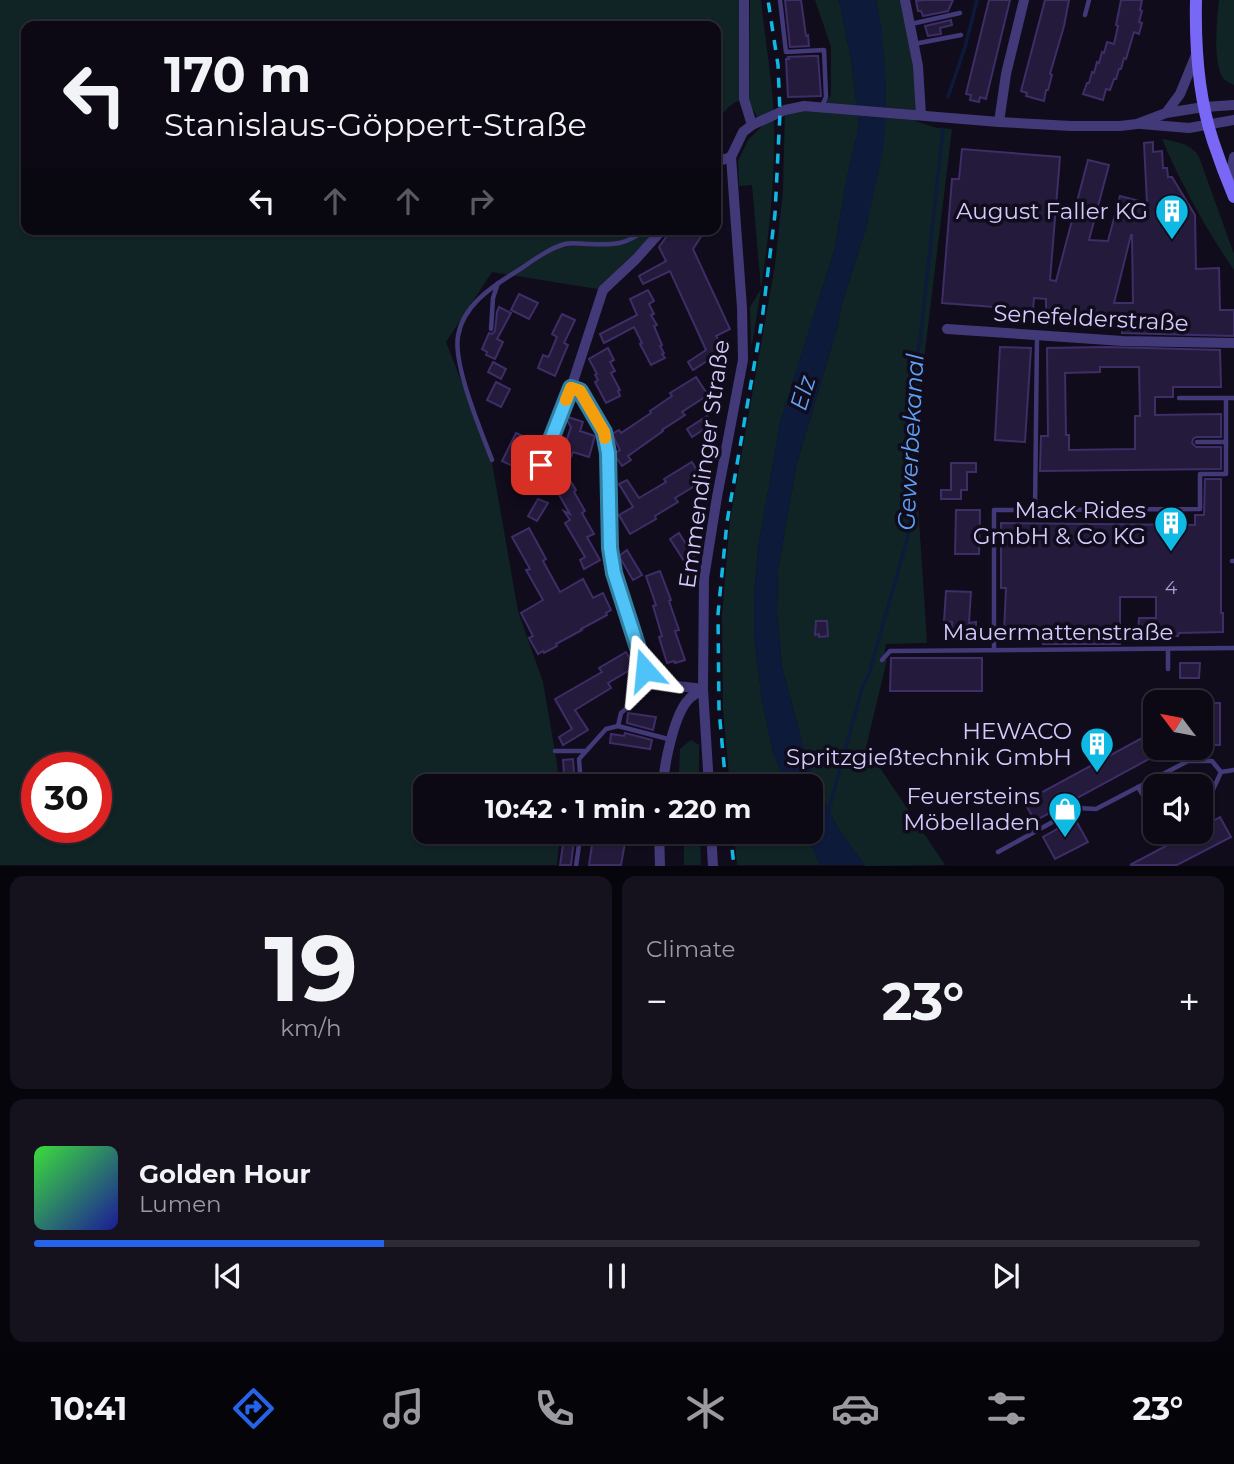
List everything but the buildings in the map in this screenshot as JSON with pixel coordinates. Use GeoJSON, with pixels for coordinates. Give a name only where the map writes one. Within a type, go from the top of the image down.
{"type":"FeatureCollection","features":[{"type":"Feature","properties":{"kind":"street"},"geometry":{"type":"LineString","coordinates":[[744,0],[744,99],[752,125]]}},
{"type":"Feature","properties":{"kind":"street"},"geometry":{"type":"LineString","coordinates":[[907,0],[918,66],[921,115]]}},
{"type":"Feature","properties":{"kind":"street"},"geometry":{"type":"LineString","coordinates":[[999,122],[1006,74],[1024,0]]}},
{"type":"Feature","properties":{"kind":"street"},"geometry":{"type":"LineString","coordinates":[[1196,0],[1197,52],[1204,107],[1212,138],[1234,197]]}},
{"type":"Feature","properties":{"kind":"street"},"geometry":{"type":"LineString","coordinates":[[1166,113],[1180,94],[1197,52]]}},
{"type":"Feature","properties":{"kind":"street"},"geometry":{"type":"LineString","coordinates":[[1137,124],[1166,113],[1234,105]]}},
{"type":"Feature","properties":{"kind":"street"},"geometry":{"type":"LineString","coordinates":[[721,160],[731,157],[743,132],[752,125],[785,110],[804,106],[1083,126],[1137,124],[1189,128],[1234,120]]}},
{"type":"Feature","properties":{"kind":"street","name":"Emmendinger Straße"},"geometry":{"type":"LineString","coordinates":[[708,774],[703,689],[704,578],[743,360],[731,157]]}},
{"type":"Feature","properties":{"kind":"street"},"geometry":{"type":"LineString","coordinates":[[1228,183],[1234,157]]}},
{"type":"Feature","properties":{"kind":"street"},"geometry":{"type":"LineString","coordinates":[[540,475],[541,465],[571,388],[603,290],[658,235]]}},
{"type":"Feature","properties":{"kind":"street","name":"Senefelderstraße"},"geometry":{"type":"LineString","coordinates":[[947,329],[1123,341],[1234,343]]}},
{"type":"Feature","properties":{"kind":"street"},"geometry":{"type":"LineString","coordinates":[[571,388],[580,391],[604,432],[608,453],[610,548],[614,573],[645,670],[661,684],[703,689]]}},
{"type":"Feature","properties":{"kind":"street"},"geometry":{"type":"LineString","coordinates":[[664,774],[678,717],[687,700],[703,689]]}},
{"type":"Feature","properties":{"kind":"street"},"geometry":{"type":"LineString","coordinates":[[659,844],[660,866]]}},
{"type":"Feature","properties":{"kind":"street"},"geometry":{"type":"LineString","coordinates":[[712,844],[713,866]]}},
{"type":"Feature","properties":{"kind":"lane"},"geometry":{"type":"LineString","coordinates":[[780,0],[786,52],[824,50],[824,107]]}},
{"type":"Feature","properties":{"kind":"lane"},"geometry":{"type":"LineString","coordinates":[[1085,15],[1089,0]]}},
{"type":"Feature","properties":{"kind":"lane"},"geometry":{"type":"LineString","coordinates":[[910,24],[960,13]]}},
{"type":"Feature","properties":{"kind":"lane"},"geometry":{"type":"LineString","coordinates":[[914,44],[961,35]]}},
{"type":"Feature","properties":{"kind":"lane"},"geometry":{"type":"LineString","coordinates":[[492,460],[459,363],[458,337],[463,320],[475,302],[499,282],[567,243],[614,245],[639,235]]}},
{"type":"Feature","properties":{"kind":"lane"},"geometry":{"type":"LineString","coordinates":[[491,329],[493,298],[499,282]]}},
{"type":"Feature","properties":{"kind":"lane"},"geometry":{"type":"LineString","coordinates":[[1035,510],[1037,335]]}},
{"type":"Feature","properties":{"kind":"lane"},"geometry":{"type":"LineString","coordinates":[[1179,398],[1234,398]]}},
{"type":"Feature","properties":{"kind":"lane"},"geometry":{"type":"LineString","coordinates":[[994,650],[994,510],[1200,509],[1200,474],[1226,474],[1226,398]]}},
{"type":"Feature","properties":{"kind":"lane"},"geometry":{"type":"LineString","coordinates":[[1197,442],[1226,442]]}},
{"type":"Feature","properties":{"kind":"lane","name":"Mauermattenstraße"},"geometry":{"type":"LineString","coordinates":[[883,658],[890,651],[1234,648]]}},
{"type":"Feature","properties":{"kind":"lane"},"geometry":{"type":"LineString","coordinates":[[1168,650],[1168,669]]}},
{"type":"Feature","properties":{"kind":"lane"},"geometry":{"type":"LineString","coordinates":[[618,726],[621,713],[658,681]]}},
{"type":"Feature","properties":{"kind":"lane"},"geometry":{"type":"LineString","coordinates":[[580,774],[579,759],[606,729],[618,726],[672,740]]}},
{"type":"Feature","properties":{"kind":"lane"},"geometry":{"type":"LineString","coordinates":[[555,751],[585,751]]}},
{"type":"Feature","properties":{"kind":"lane"},"geometry":{"type":"LineString","coordinates":[[998,852],[1079,808],[1096,809],[1188,761],[1212,761],[1221,772]]}},
{"type":"Feature","properties":{"kind":"lane"},"geometry":{"type":"LineString","coordinates":[[1164,764],[1168,771]]}},
{"type":"Feature","properties":{"kind":"lane"},"geometry":{"type":"LineString","coordinates":[[1221,772],[1234,770]]}},
{"type":"Feature","properties":{"kind":"lane"},"geometry":{"type":"LineString","coordinates":[[1213,787],[1221,772]]}},
{"type":"Feature","properties":{"kind":"lane"},"geometry":{"type":"LineString","coordinates":[[1138,787],[1143,795]]}},
{"type":"Feature","properties":{"kind":"lane"},"geometry":{"type":"LineString","coordinates":[[576,866],[579,844]]}},
{"type":"Feature","properties":{"kind":"green space"},"geometry":{"type":"Polygon","coordinates":[[[0,0],[744,0],[744,99],[731,105],[721,117],[721,21],[21,21],[21,235],[652,235],[597,289],[492,272],[446,342],[491,457],[518,611],[543,682],[558,774],[413,774],[413,844],[559,844],[557,865],[0,865],[0,0]]]}},
{"type":"Feature","properties":{"kind":"green space"},"geometry":{"type":"Polygon","coordinates":[[[750,0],[761,0],[774,117],[769,231],[761,289],[752,185],[739,186],[738,161],[748,140],[762,126],[749,102],[750,0]]]}},
{"type":"Feature","properties":{"kind":"green space"},"geometry":{"type":"Polygon","coordinates":[[[815,0],[839,0],[851,59],[859,125],[835,248],[780,423],[758,549],[754,636],[762,700],[773,752],[782,774],[729,774],[723,709],[722,615],[730,520],[775,265],[783,190],[785,110],[821,106],[831,96],[831,47],[815,0]]]}},
{"type":"Feature","properties":{"kind":"green space"},"geometry":{"type":"Polygon","coordinates":[[[876,0],[905,0],[921,115],[915,121],[937,128],[952,129],[914,442],[927,643],[886,644],[884,655],[880,659],[887,660],[866,747],[945,865],[865,866],[837,827],[823,798],[823,774],[812,774],[809,768],[782,667],[777,614],[778,569],[797,463],[867,225],[882,32],[876,0]]]}},
{"type":"Feature","properties":{"kind":"green space"},"geometry":{"type":"Polygon","coordinates":[[[1219,0],[1234,0],[1234,85],[1224,79],[1218,64],[1216,41],[1219,0]]]}},
{"type":"Feature","properties":{"kind":"green space"},"geometry":{"type":"Polygon","coordinates":[[[1162,139],[1188,146],[1199,157],[1234,254],[1234,270],[1195,206],[1162,139]]]}},
{"type":"Feature","properties":{"kind":"green space"},"geometry":{"type":"Polygon","coordinates":[[[761,289],[752,344],[750,307],[761,289]]]}},
{"type":"Feature","properties":{"kind":"green space"},"geometry":{"type":"Polygon","coordinates":[[[691,740],[699,745],[699,774],[679,774],[680,749],[691,740]]]}},
{"type":"Feature","properties":{"kind":"green space"},"geometry":{"type":"Polygon","coordinates":[[[684,844],[700,844],[701,865],[684,865],[684,844]]]}},
{"type":"Feature","properties":{"kind":"green space"},"geometry":{"type":"Polygon","coordinates":[[[735,844],[811,844],[820,865],[737,865],[735,844]]]}},
{"type":"Feature","properties":{"kind":"water","name":"Elz"},"geometry":{"type":"Polygon","coordinates":[[[839,0],[876,0],[886,80],[883,151],[867,225],[797,463],[778,569],[777,614],[782,667],[812,774],[782,774],[773,752],[762,700],[754,636],[758,549],[780,422],[835,248],[859,125],[851,59],[839,0]]]}},
{"type":"Feature","properties":{"kind":"water"},"geometry":{"type":"Polygon","coordinates":[[[823,798],[837,827],[865,865],[820,865],[811,844],[823,844],[823,798]]]}},
{"type":"Feature","properties":{"kind":"waterway","name":"Gewerbekanal"},"geometry":{"type":"LineString","coordinates":[[948,97],[977,0]]}},
{"type":"Feature","properties":{"kind":"waterway","name":"Gewerbekanal"},"geometry":{"type":"LineString","coordinates":[[828,813],[908,536],[911,381],[920,341],[943,129]]}},
{"type":"Feature","properties":{"kind":"railway"},"geometry":{"type":"LineString","coordinates":[[725,774],[719,710],[718,614],[727,522],[762,320],[775,214],[780,113],[778,65],[768,0]]}},
{"type":"Feature","properties":{"kind":"railway"},"geometry":{"type":"LineString","coordinates":[[731,844],[734,866]]}},
{"type":"Feature","properties":{"kind":"slow traffic"},"geometry":{"type":"LineString","coordinates":[[566,400],[571,388],[580,391],[605,438]]}},
{"type":"Feature","properties":{"kind":"place","name":"August Faller KG"},"geometry":{"type":"Point","coordinates":[1172,241]}},
{"type":"Feature","properties":{"kind":"place","name":"Mack Rides GmbH & Co KG"},"geometry":{"type":"Point","coordinates":[1171,553]}},
{"type":"Feature","properties":{"kind":"place","name":"HEWACO Spritzgießtechnik GmbH"},"geometry":{"type":"Point","coordinates":[1097,774]}},
{"type":"Feature","properties":{"kind":"place","name":"Feuersteins Möbelladen"},"geometry":{"type":"Point","coordinates":[1065,839]}},
{"type":"Feature","properties":{"kind":"route"},"geometry":{"type":"LineString","coordinates":[[541,465],[571,388],[580,391],[604,432],[608,453],[610,548],[614,573],[645,670]]}}]}
